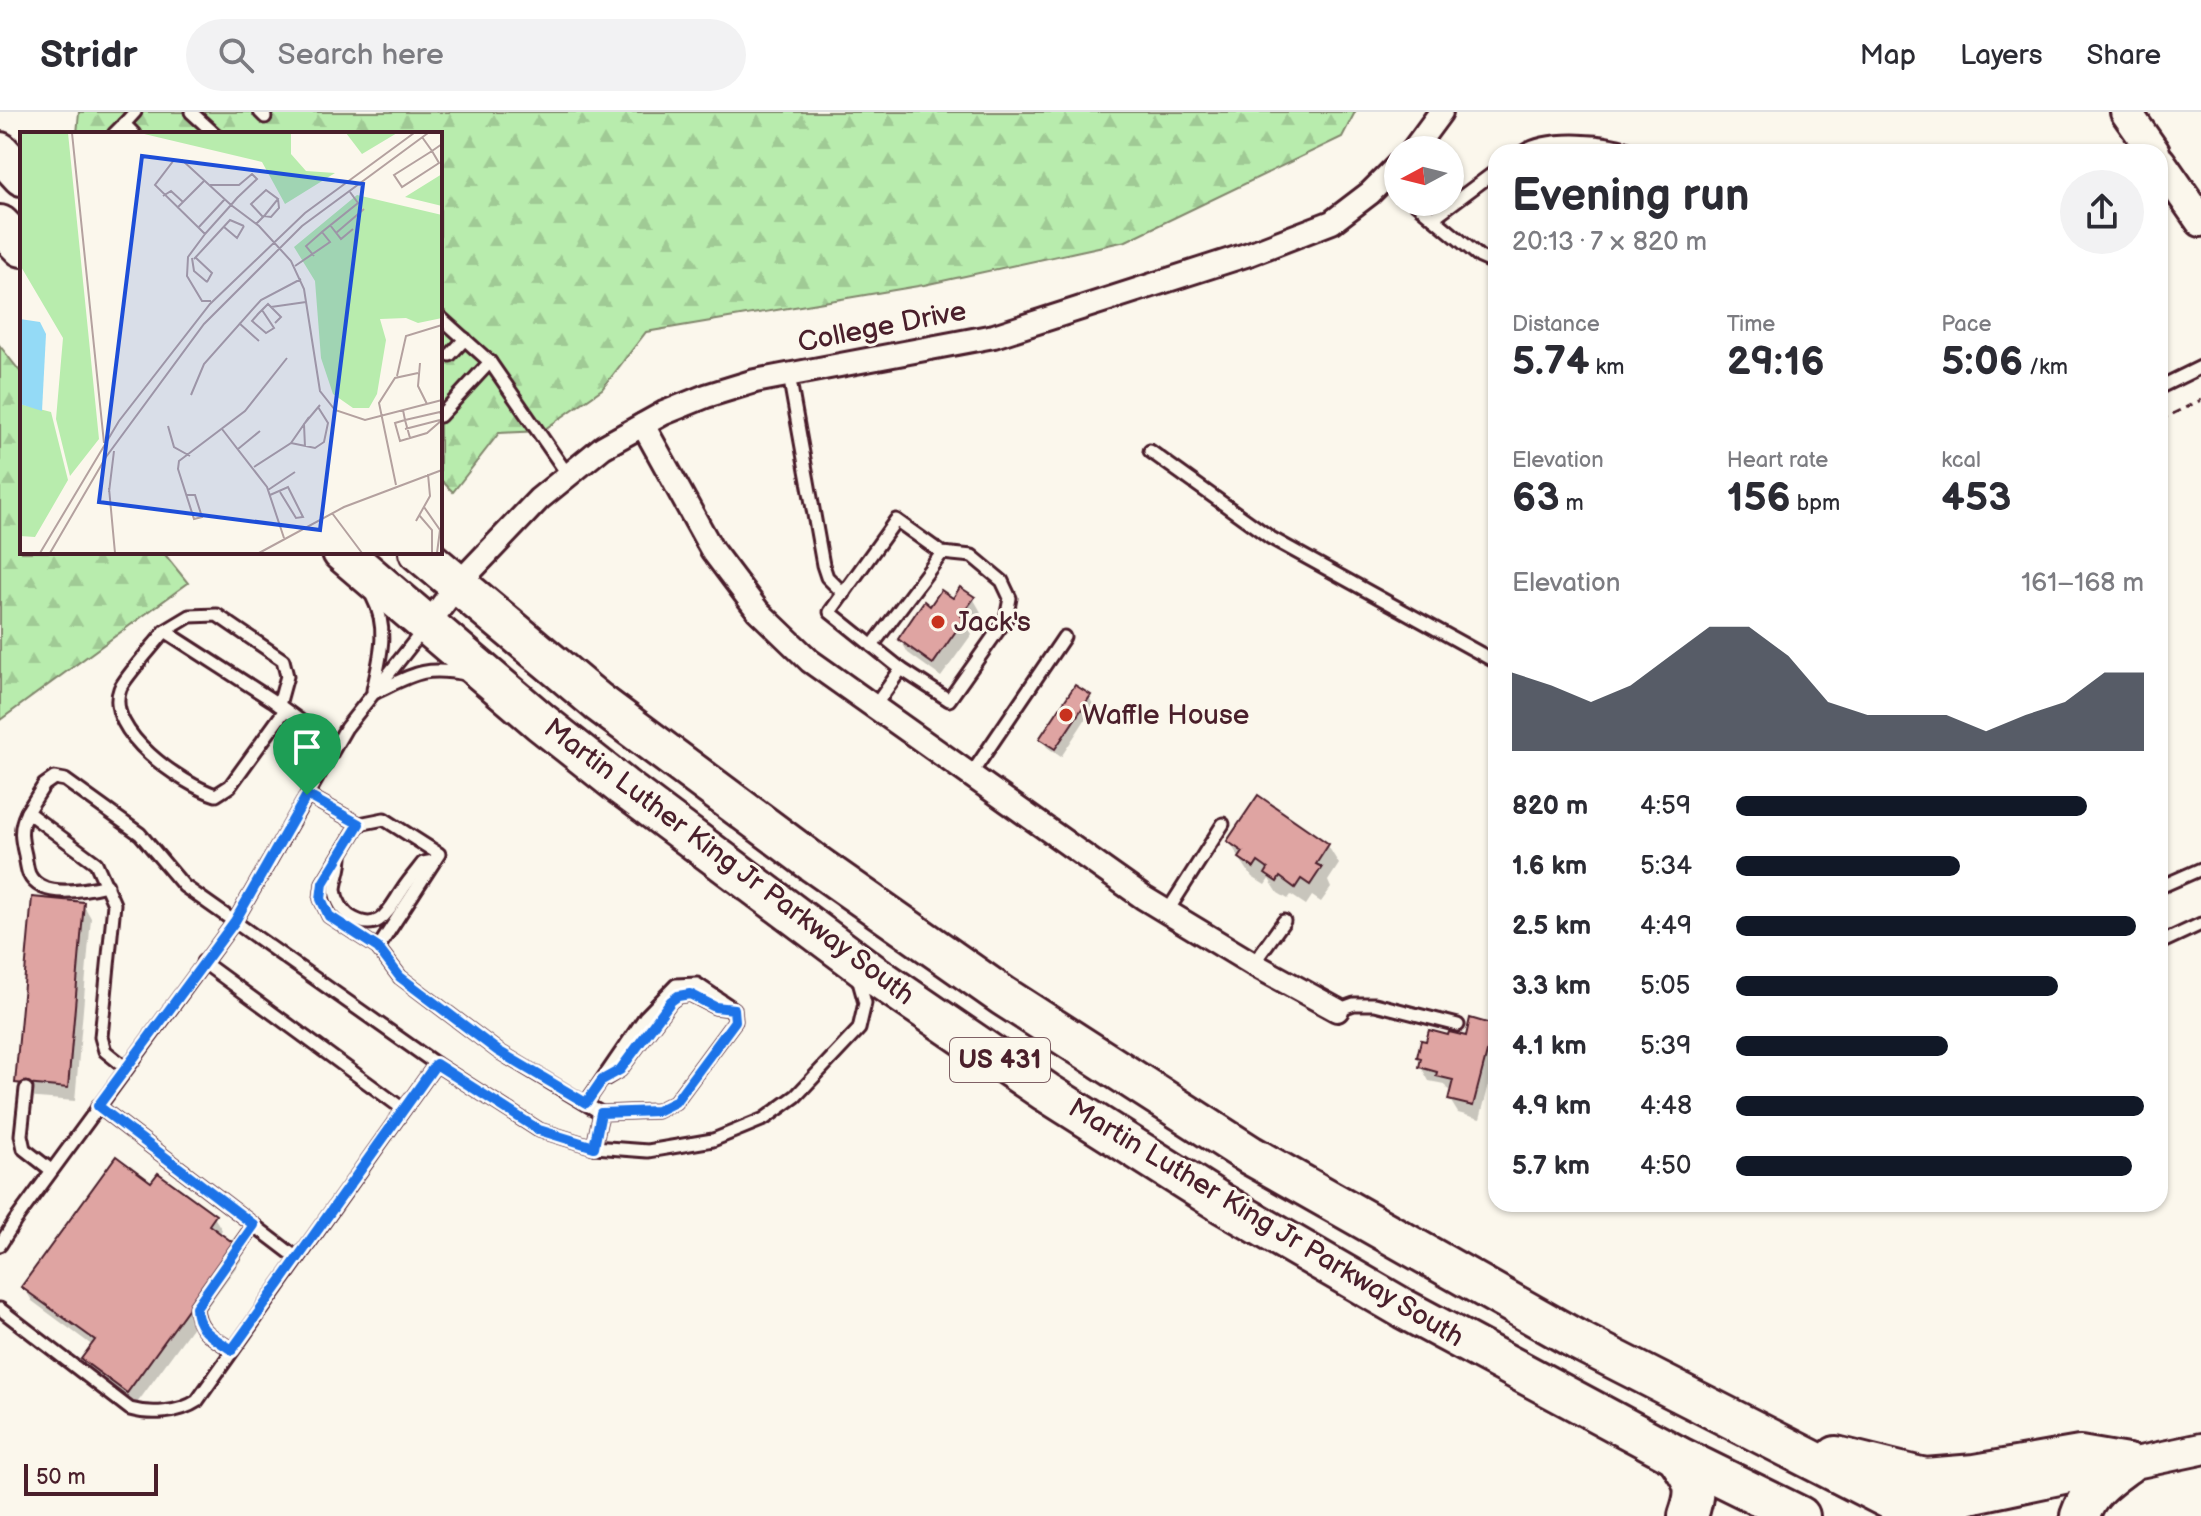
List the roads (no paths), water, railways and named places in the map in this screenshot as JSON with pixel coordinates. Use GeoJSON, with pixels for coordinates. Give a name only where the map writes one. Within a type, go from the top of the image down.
{"type":"FeatureCollection","features":[{"type":"Feature","properties":{"kind":"highway"},"geometry":{"type":"LineString","coordinates":[[0,152],[20,174]]}},
{"type":"Feature","properties":{"kind":"highway"},"geometry":{"type":"LineString","coordinates":[[0,225],[20,245]]}},
{"type":"Feature","properties":{"kind":"highway","name":"Martin Luther King Jr Parkway South"},"geometry":{"type":"LineString","coordinates":[[421,554],[598,702],[815,864],[1003,996],[1250,1155],[1577,1340],[1767,1437]]}},
{"type":"Feature","properties":{"kind":"highway","name":"Martin Luther King Jr Parkway South"},"geometry":{"type":"LineString","coordinates":[[349,559],[623,787],[843,953],[1046,1092],[1223,1204],[1443,1331],[1676,1455],[1800,1516]]}},
{"type":"Feature","properties":{"kind":"highway"},"geometry":{"type":"LineString","coordinates":[[1767,1437],[1925,1478],[1975,1474],[2080,1456],[2127,1464]]}},
{"type":"Feature","properties":{"kind":"highway","name":"US 431"},"geometry":{"type":"LineString","coordinates":[[1767,1437],[1906,1514]]}},
{"type":"Feature","properties":{"kind":"highway"},"geometry":{"type":"LineString","coordinates":[[1676,1455],[1694,1483],[1688,1516]]}},
{"type":"Feature","properties":{"kind":"highway"},"geometry":{"type":"LineString","coordinates":[[2080,1516],[2085,1501],[2099,1485],[2127,1464]]}},
{"type":"Feature","properties":{"kind":"main road"},"geometry":{"type":"LineString","coordinates":[[2126,112],[2148,144]]}},
{"type":"Feature","properties":{"kind":"main road"},"geometry":{"type":"LineString","coordinates":[[2168,174],[2201,221]]}},
{"type":"Feature","properties":{"kind":"main road"},"geometry":{"type":"LineString","coordinates":[[1906,1514],[2201,1449]]}},
{"type":"Feature","properties":{"kind":"street"},"geometry":{"type":"LineString","coordinates":[[1423,136],[1441,112]]}},
{"type":"Feature","properties":{"kind":"street","name":"College Drive"},"geometry":{"type":"LineString","coordinates":[[427,626],[457,585],[539,499],[603,447],[643,425],[706,396],[755,381],[994,336],[1249,254],[1332,222],[1384,184]]}},
{"type":"Feature","properties":{"kind":"street"},"geometry":{"type":"LineString","coordinates":[[643,425],[712,550],[758,611],[810,661],[1167,912],[1337,1010]]}},
{"type":"Feature","properties":{"kind":"lane"},"geometry":{"type":"LineString","coordinates":[[116,132],[135,112]]}},
{"type":"Feature","properties":{"kind":"lane"},"geometry":{"type":"LineString","coordinates":[[191,112],[213,132]]}},
{"type":"Feature","properties":{"kind":"lane"},"geometry":{"type":"LineString","coordinates":[[124,124],[132,132]]}},
{"type":"Feature","properties":{"kind":"lane"},"geometry":{"type":"LineString","coordinates":[[1542,144],[1554,141],[1604,144]]}},
{"type":"Feature","properties":{"kind":"lane"},"geometry":{"type":"LineString","coordinates":[[1433,218],[1488,177]]}},
{"type":"Feature","properties":{"kind":"lane"},"geometry":{"type":"LineString","coordinates":[[1431,216],[1488,260]]}},
{"type":"Feature","properties":{"kind":"lane"},"geometry":{"type":"LineString","coordinates":[[442,321],[490,362],[568,475]]}},
{"type":"Feature","properties":{"kind":"lane"},"geometry":{"type":"LineString","coordinates":[[450,355],[465,339]]}},
{"type":"Feature","properties":{"kind":"lane"},"geometry":{"type":"LineString","coordinates":[[442,414],[490,362]]}},
{"type":"Feature","properties":{"kind":"lane"},"geometry":{"type":"LineString","coordinates":[[2168,383],[2201,367]]}},
{"type":"Feature","properties":{"kind":"lane"},"geometry":{"type":"LineString","coordinates":[[789,375],[823,565],[827,577],[844,594]]}},
{"type":"Feature","properties":{"kind":"lane"},"geometry":{"type":"LineString","coordinates":[[1150,451],[1271,538],[1488,658]]}},
{"type":"Feature","properties":{"kind":"lane"},"geometry":{"type":"LineString","coordinates":[[896,520],[942,553],[972,556],[1002,581],[1008,590],[1009,612],[949,700],[901,669],[830,612],[844,594],[896,520]]}},
{"type":"Feature","properties":{"kind":"lane"},"geometry":{"type":"LineString","coordinates":[[872,646],[942,553]]}},
{"type":"Feature","properties":{"kind":"lane"},"geometry":{"type":"LineString","coordinates":[[349,559],[380,611],[384,638],[372,694]]}},
{"type":"Feature","properties":{"kind":"lane"},"geometry":{"type":"LineString","coordinates":[[217,615],[230,631],[248,644],[268,650],[283,660],[287,676],[282,708],[230,786],[216,795],[200,790],[157,761],[123,724],[118,710],[120,689],[165,631],[190,616],[217,615]]}},
{"type":"Feature","properties":{"kind":"lane"},"geometry":{"type":"LineString","coordinates":[[0,1245],[51,1170],[235,921],[335,746],[427,626]]}},
{"type":"Feature","properties":{"kind":"lane"},"geometry":{"type":"LineString","coordinates":[[165,631],[212,654],[335,746]]}},
{"type":"Feature","properties":{"kind":"lane"},"geometry":{"type":"LineString","coordinates":[[970,776],[1064,637]]}},
{"type":"Feature","properties":{"kind":"lane"},"geometry":{"type":"LineString","coordinates":[[259,660],[268,650]]}},
{"type":"Feature","properties":{"kind":"lane"},"geometry":{"type":"LineString","coordinates":[[874,707],[901,669]]}},
{"type":"Feature","properties":{"kind":"lane"},"geometry":{"type":"LineString","coordinates":[[372,694],[421,670],[444,670],[489,678]]}},
{"type":"Feature","properties":{"kind":"lane"},"geometry":{"type":"LineString","coordinates":[[107,885],[85,890],[46,889],[29,875],[20,826],[44,785],[54,778],[65,780],[140,834],[184,886],[436,1064],[539,1130],[594,1147],[648,1151],[713,1140],[764,1119],[796,1096],[859,1029],[865,1003],[859,981],[843,953]]}},
{"type":"Feature","properties":{"kind":"lane"},"geometry":{"type":"LineString","coordinates":[[307,795],[359,824],[384,819],[439,854],[378,948]]}},
{"type":"Feature","properties":{"kind":"lane"},"geometry":{"type":"LineString","coordinates":[[27,812],[96,863],[107,885],[114,904],[101,1037],[105,1051],[126,1068]]}},
{"type":"Feature","properties":{"kind":"lane"},"geometry":{"type":"LineString","coordinates":[[359,824],[323,883],[321,899],[329,916],[378,948],[400,977],[498,1051],[601,1113],[657,1111],[675,1102],[735,1021],[734,1009],[715,1007],[690,994],[678,996],[671,1001],[620,1070],[602,1080],[586,1103]]}},
{"type":"Feature","properties":{"kind":"lane"},"geometry":{"type":"LineString","coordinates":[[1167,912],[1223,824]]}},
{"type":"Feature","properties":{"kind":"lane"},"geometry":{"type":"LineString","coordinates":[[341,853],[342,869],[335,888],[339,902],[347,915],[365,924],[377,921],[387,913],[423,863],[434,861]]}},
{"type":"Feature","properties":{"kind":"lane"},"geometry":{"type":"LineString","coordinates":[[2168,883],[2201,869]]}},
{"type":"Feature","properties":{"kind":"lane"},"geometry":{"type":"LineString","coordinates":[[1253,964],[1284,921]]}},
{"type":"Feature","properties":{"kind":"lane"},"geometry":{"type":"LineString","coordinates":[[2168,939],[2201,924]]}},
{"type":"Feature","properties":{"kind":"lane"},"geometry":{"type":"LineString","coordinates":[[203,962],[403,1109]]}},
{"type":"Feature","properties":{"kind":"lane"},"geometry":{"type":"LineString","coordinates":[[1337,1010],[1354,1004],[1375,1004],[1458,1025]]}},
{"type":"Feature","properties":{"kind":"lane"},"geometry":{"type":"LineString","coordinates":[[0,1309],[130,1409],[155,1412],[189,1406],[197,1401],[436,1064]]}},
{"type":"Feature","properties":{"kind":"lane"},"geometry":{"type":"LineString","coordinates":[[26,1089],[21,1135],[24,1149],[51,1170]]}},
{"type":"Feature","properties":{"kind":"lane"},"geometry":{"type":"LineString","coordinates":[[98,1106],[297,1258]]}},
{"type":"Feature","properties":{"kind":"lane"},"geometry":{"type":"LineString","coordinates":[[594,1147],[601,1113]]}},
{"type":"Feature","properties":{"kind":"lane"},"geometry":{"type":"LineString","coordinates":[[232,1350],[202,1330],[196,1307],[254,1225]]}},
{"type":"Feature","properties":{"kind":"place","name":"Jack's"},"geometry":{"type":"Point","coordinates":[938,622]}},
{"type":"Feature","properties":{"kind":"place","name":"Waffle House"},"geometry":{"type":"Point","coordinates":[1066,715]}}]}
